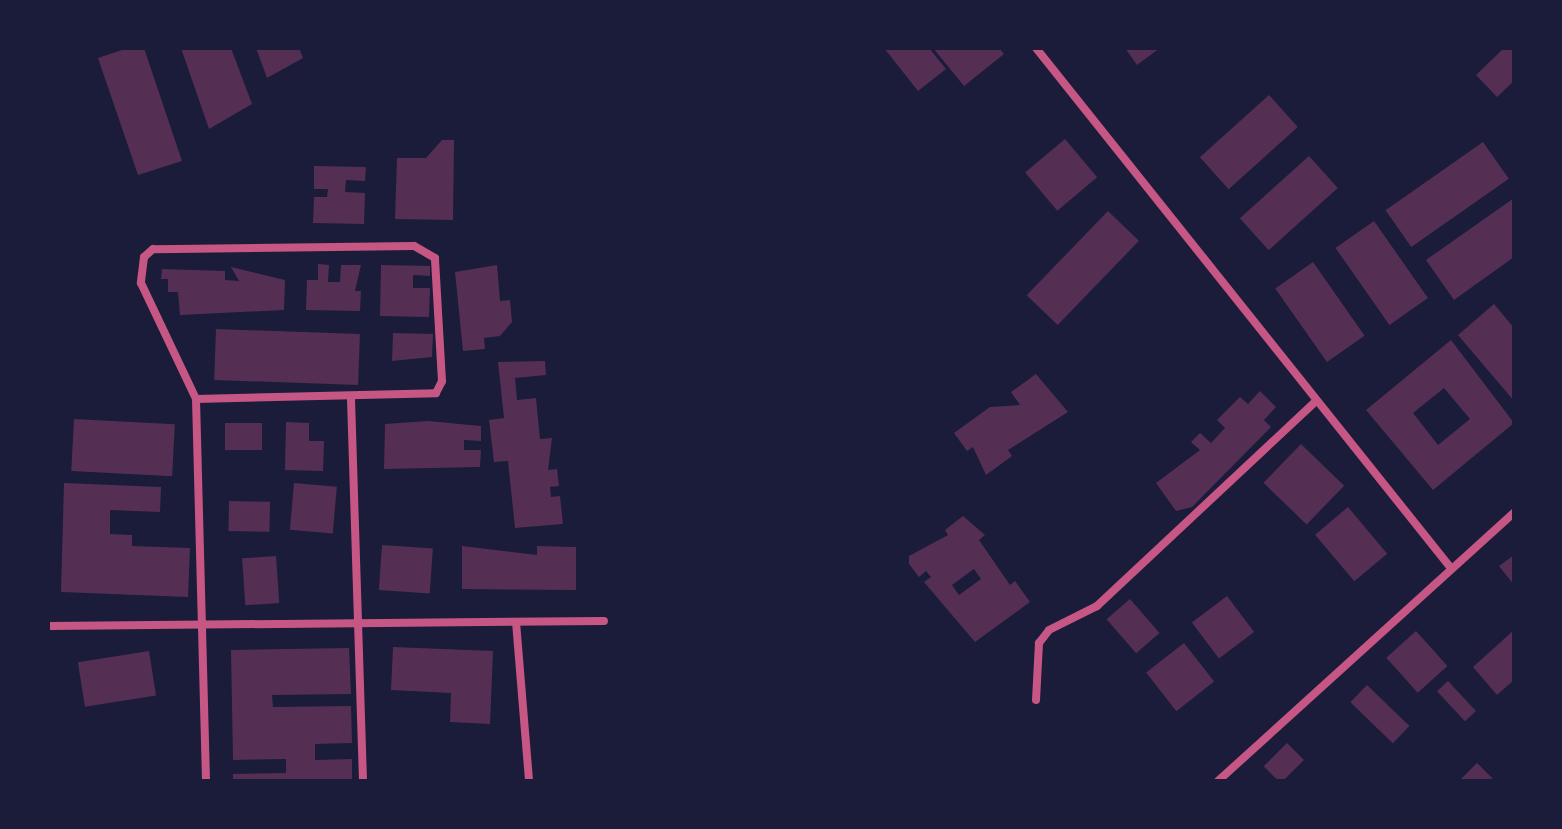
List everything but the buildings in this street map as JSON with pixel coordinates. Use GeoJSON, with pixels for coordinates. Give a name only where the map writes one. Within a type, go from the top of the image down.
{"type":"FeatureCollection","features":[{"type":"Feature","properties":{"kind":"street"},"geometry":{"type":"LineString","coordinates":[[1036,48],[1450,567]]}},
{"type":"Feature","properties":{"kind":"street"},"geometry":{"type":"LineString","coordinates":[[196,399],[423,399],[442,381],[440,278],[427,249],[153,249],[139,269],[141,283],[196,399],[206,781]]}},
{"type":"Feature","properties":{"kind":"street"},"geometry":{"type":"LineString","coordinates":[[351,399],[363,781]]}},
{"type":"Feature","properties":{"kind":"street"},"geometry":{"type":"LineString","coordinates":[[1036,700],[1039,643],[1049,630],[1097,606],[1316,401]]}},
{"type":"Feature","properties":{"kind":"street"},"geometry":{"type":"LineString","coordinates":[[1218,781],[1450,567],[1514,513]]}},
{"type":"Feature","properties":{"kind":"street"},"geometry":{"type":"LineString","coordinates":[[48,626],[604,621]]}},
{"type":"Feature","properties":{"kind":"street"},"geometry":{"type":"LineString","coordinates":[[516,622],[529,781]]}}]}
